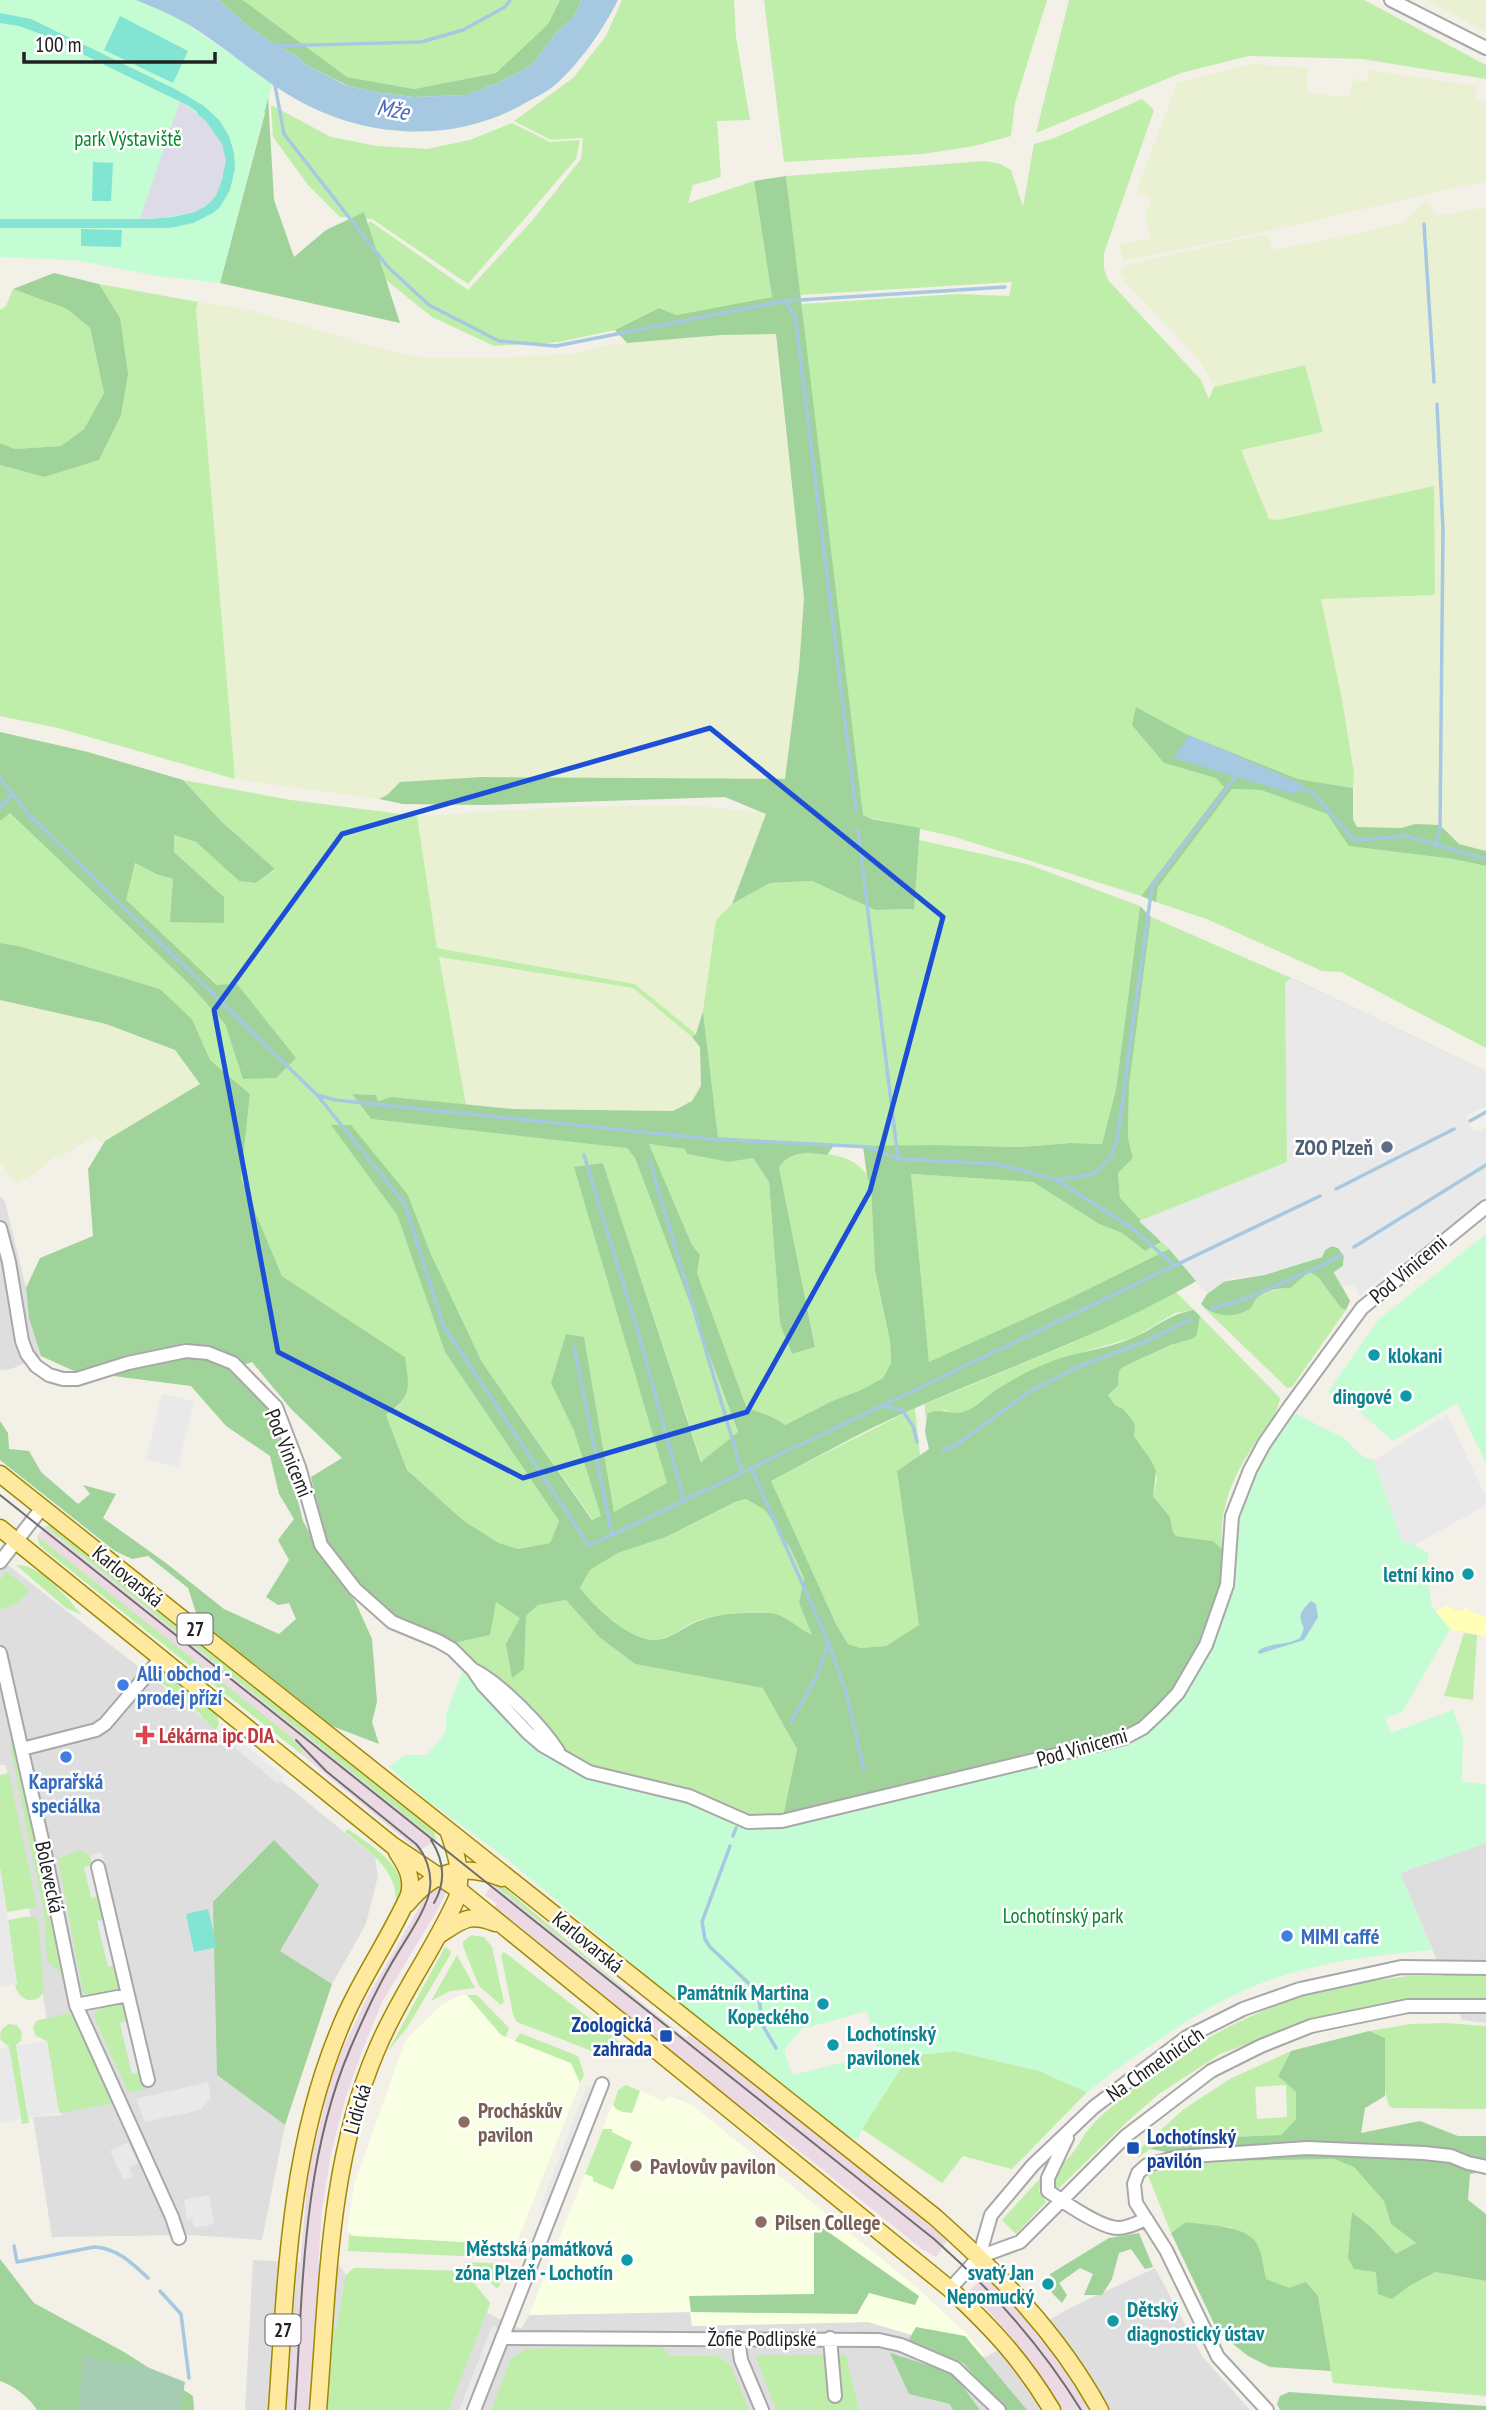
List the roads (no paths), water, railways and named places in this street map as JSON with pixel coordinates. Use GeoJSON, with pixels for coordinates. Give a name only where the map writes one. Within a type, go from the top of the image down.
{"type":"FeatureCollection","features":[{"type":"Feature","properties":{"kind":"main road","name":"Karlovarská"},"geometry":{"type":"LineString","coordinates":[[0,1474],[935,2217],[1010,2287],[1039,2320],[1065,2354],[1100,2410]]}},
{"type":"Feature","properties":{"kind":"main road","name":"Karlovarská"},"geometry":{"type":"LineString","coordinates":[[0,1528],[392,1845],[507,1928],[950,2288],[1008,2346],[1029,2372],[1052,2410]]}},
{"type":"Feature","properties":{"kind":"main road","name":"Lidická"},"geometry":{"type":"LineString","coordinates":[[318,2410],[334,2221],[348,2136],[377,2048],[451,1912],[459,1891],[459,1870],[449,1830]]}},
{"type":"Feature","properties":{"kind":"main road","name":"Karlovarská"},"geometry":{"type":"LineString","coordinates":[[392,1845],[407,1868],[411,1881],[409,1895],[399,1914]]}},
{"type":"Feature","properties":{"kind":"main road"},"geometry":{"type":"LineString","coordinates":[[399,1914],[431,1872],[459,1870],[492,1874],[512,1882]]}},
{"type":"Feature","properties":{"kind":"main road","name":"Lidická"},"geometry":{"type":"LineString","coordinates":[[277,2410],[293,2211],[306,2132],[338,2031],[358,1986],[399,1914]]}},
{"type":"Feature","properties":{"kind":"main road"},"geometry":{"type":"LineString","coordinates":[[437,1936],[474,1917],[507,1928]]}},
{"type":"Feature","properties":{"kind":"street"},"geometry":{"type":"LineString","coordinates":[[1391,0],[1486,48]]}},
{"type":"Feature","properties":{"kind":"street","name":"Pod Vinicemi"},"geometry":{"type":"LineString","coordinates":[[0,1228],[9,1262],[22,1341],[36,1366],[48,1375],[78,1379],[128,1363],[186,1351],[208,1353],[233,1363],[276,1407],[299,1466],[321,1545],[355,1589],[392,1622],[452,1649],[528,1733],[562,1757],[589,1772],[689,1796],[748,1822],[782,1821],[1105,1743],[1124,1738],[1143,1728],[1178,1693],[1206,1645],[1227,1585],[1231,1516],[1264,1444],[1362,1308],[1486,1207]]}},
{"type":"Feature","properties":{"kind":"street"},"geometry":{"type":"LineString","coordinates":[[0,1562],[42,1508]]}},
{"type":"Feature","properties":{"kind":"street","name":"Bolevecká"},"geometry":{"type":"LineString","coordinates":[[0,1653],[5,1691],[22,1749],[76,2005],[179,2238]]}},
{"type":"Feature","properties":{"kind":"street"},"geometry":{"type":"LineString","coordinates":[[22,1749],[96,1730],[105,1724],[162,1657]]}},
{"type":"Feature","properties":{"kind":"street"},"geometry":{"type":"LineString","coordinates":[[98,1867],[148,2080]]}},
{"type":"Feature","properties":{"kind":"street","name":"Na Chmelnicích"},"geometry":{"type":"LineString","coordinates":[[979,2257],[991,2215],[1033,2165],[1094,2108],[1187,2037],[1243,2009],[1300,1989],[1401,1967],[1486,1968]]}},
{"type":"Feature","properties":{"kind":"street"},"geometry":{"type":"LineString","coordinates":[[76,2005],[128,1995]]}},
{"type":"Feature","properties":{"kind":"street","name":"Na Chmelnicích"},"geometry":{"type":"LineString","coordinates":[[950,2288],[979,2257],[1020,2242],[1126,2136],[1211,2071],[1261,2046],[1311,2026],[1408,2006],[1486,2006]]}},
{"type":"Feature","properties":{"kind":"street"},"geometry":{"type":"LineString","coordinates":[[474,2410],[602,2084]]}},
{"type":"Feature","properties":{"kind":"street"},"geometry":{"type":"LineString","coordinates":[[1073,2128],[1050,2170],[1046,2184],[1048,2190],[1072,2208],[1115,2228],[1146,2219]]}},
{"type":"Feature","properties":{"kind":"street"},"geometry":{"type":"LineString","coordinates":[[1267,2410],[1218,2357],[1166,2250],[1136,2203],[1134,2184],[1138,2173],[1147,2165],[1169,2159],[1307,2148],[1424,2153],[1451,2156],[1486,2167]]}},
{"type":"Feature","properties":{"kind":"street","name":"Žofie Podlipské"},"geometry":{"type":"LineString","coordinates":[[502,2338],[879,2340],[901,2345],[955,2368],[999,2410]]}},
{"type":"Feature","properties":{"kind":"street"},"geometry":{"type":"LineString","coordinates":[[738,2338],[741,2360],[762,2410]]}},
{"type":"Feature","properties":{"kind":"street"},"geometry":{"type":"LineString","coordinates":[[830,2338],[835,2396]]}},
{"type":"Feature","properties":{"kind":"water","name":"Mže"},"geometry":{"type":"Polygon","coordinates":[[[136,0],[218,0],[272,43],[345,85],[414,97],[466,95],[500,82],[532,65],[557,32],[574,17],[582,0],[618,0],[582,56],[545,92],[499,116],[470,125],[410,132],[380,129],[321,112],[279,89],[194,28],[136,0]]]}},
{"type":"Feature","properties":{"kind":"water"},"geometry":{"type":"Polygon","coordinates":[[[1189,735],[1304,785],[1294,794],[1174,758],[1189,735]]]}},
{"type":"Feature","properties":{"kind":"water"},"geometry":{"type":"Polygon","coordinates":[[[1311,1601],[1316,1604],[1318,1617],[1304,1640],[1259,1654],[1258,1651],[1262,1648],[1300,1638],[1304,1628],[1301,1613],[1311,1601]]]}},
{"type":"Feature","properties":{"kind":"waterway"},"geometry":{"type":"LineString","coordinates":[[275,46],[421,42],[463,30],[505,7],[510,0]]}},
{"type":"Feature","properties":{"kind":"waterway"},"geometry":{"type":"LineString","coordinates":[[274,80],[284,134],[387,266],[429,305],[499,341],[556,346],[784,301],[1005,287]]}},
{"type":"Feature","properties":{"kind":"waterway"},"geometry":{"type":"LineString","coordinates":[[1424,224],[1434,382]]}},
{"type":"Feature","properties":{"kind":"waterway"},"geometry":{"type":"LineString","coordinates":[[785,302],[795,315],[856,811]]}},
{"type":"Feature","properties":{"kind":"waterway"},"geometry":{"type":"LineString","coordinates":[[1436,844],[1440,828],[1443,530],[1437,404]]}},
{"type":"Feature","properties":{"kind":"waterway"},"geometry":{"type":"LineString","coordinates":[[0,778],[29,815],[317,1095],[335,1100],[711,1139],[870,1147],[898,1159],[997,1164],[1057,1180],[1093,1174],[1110,1159],[1117,1140],[1152,886],[1238,774]]}},
{"type":"Feature","properties":{"kind":"waterway"},"geometry":{"type":"LineString","coordinates":[[1297,787],[1313,793],[1354,840],[1406,836],[1486,859]]}},
{"type":"Feature","properties":{"kind":"waterway"},"geometry":{"type":"LineString","coordinates":[[0,807],[12,794]]}},
{"type":"Feature","properties":{"kind":"waterway"},"geometry":{"type":"LineString","coordinates":[[858,830],[898,1159]]}},
{"type":"Feature","properties":{"kind":"waterway"},"geometry":{"type":"LineString","coordinates":[[318,1096],[405,1204],[443,1325],[589,1546],[1320,1196]]}},
{"type":"Feature","properties":{"kind":"waterway"},"geometry":{"type":"LineString","coordinates":[[1470,1121],[1486,1112]]}},
{"type":"Feature","properties":{"kind":"waterway"},"geometry":{"type":"LineString","coordinates":[[1336,1189],[1454,1129]]}},
{"type":"Feature","properties":{"kind":"waterway"},"geometry":{"type":"LineString","coordinates":[[584,1155],[641,1342],[684,1501]]}},
{"type":"Feature","properties":{"kind":"waterway"},"geometry":{"type":"LineString","coordinates":[[650,1162],[742,1472]]}},
{"type":"Feature","properties":{"kind":"waterway"},"geometry":{"type":"LineString","coordinates":[[1354,1247],[1486,1165]]}},
{"type":"Feature","properties":{"kind":"waterway"},"geometry":{"type":"LineString","coordinates":[[1058,1181],[1132,1228],[1175,1266]]}},
{"type":"Feature","properties":{"kind":"waterway"},"geometry":{"type":"LineString","coordinates":[[1211,1309],[1247,1298],[1341,1255]]}},
{"type":"Feature","properties":{"kind":"waterway"},"geometry":{"type":"LineString","coordinates":[[943,1451],[956,1445],[1029,1392],[1075,1368],[1149,1340],[1191,1319]]}},
{"type":"Feature","properties":{"kind":"waterway"},"geometry":{"type":"LineString","coordinates":[[574,1347],[612,1535]]}},
{"type":"Feature","properties":{"kind":"waterway"},"geometry":{"type":"LineString","coordinates":[[885,1406],[902,1410],[913,1426],[917,1442]]}},
{"type":"Feature","properties":{"kind":"waterway"},"geometry":{"type":"LineString","coordinates":[[751,1468],[829,1644],[846,1692],[864,1770]]}},
{"type":"Feature","properties":{"kind":"waterway"},"geometry":{"type":"LineString","coordinates":[[791,1722],[817,1676],[828,1645]]}},
{"type":"Feature","properties":{"kind":"waterway"},"geometry":{"type":"LineString","coordinates":[[733,1836],[736,1828]]}},
{"type":"Feature","properties":{"kind":"waterway"},"geometry":{"type":"LineString","coordinates":[[730,1846],[702,1922],[705,1939],[710,1947],[758,1992],[763,2026],[776,2048]]}},
{"type":"Feature","properties":{"kind":"waterway"},"geometry":{"type":"LineString","coordinates":[[14,2246],[17,2262],[94,2247],[102,2248],[124,2257],[148,2278]]}},
{"type":"Feature","properties":{"kind":"waterway"},"geometry":{"type":"LineString","coordinates":[[160,2291],[181,2314],[189,2378]]}},
{"type":"Feature","properties":{"kind":"tram line"},"geometry":{"type":"LineString","coordinates":[[0,1495],[934,2239],[976,2278],[1014,2319],[1066,2386],[1081,2410]]}},
{"type":"Feature","properties":{"kind":"tram line"},"geometry":{"type":"LineString","coordinates":[[295,2410],[303,2272],[322,2136],[350,2049],[378,1988],[424,1907],[430,1882],[428,1864],[416,1844],[326,1771],[296,1740]]}},
{"type":"Feature","properties":{"kind":"tram line"},"geometry":{"type":"LineString","coordinates":[[431,1840],[439,1855],[442,1871],[434,1903]]}},
{"type":"Feature","properties":{"kind":"place","name":"ZOO Plzeň"},"geometry":{"type":"Point","coordinates":[1387,1147]}},
{"type":"Feature","properties":{"kind":"place","name":"klokani"},"geometry":{"type":"Point","coordinates":[1374,1355]}},
{"type":"Feature","properties":{"kind":"place","name":"dingové"},"geometry":{"type":"Point","coordinates":[1406,1396]}},
{"type":"Feature","properties":{"kind":"place","name":"letní kino"},"geometry":{"type":"Point","coordinates":[1468,1574]}},
{"type":"Feature","properties":{"kind":"place","name":"Alli obchod - prodej přízí"},"geometry":{"type":"Point","coordinates":[123,1685]}},
{"type":"Feature","properties":{"kind":"place","name":"Lékárna ipc DIA"},"geometry":{"type":"Point","coordinates":[145,1735]}},
{"type":"Feature","properties":{"kind":"place","name":"Kaprařská speciálka"},"geometry":{"type":"Point","coordinates":[66,1757]}},
{"type":"Feature","properties":{"kind":"place","name":"MIMI caffé"},"geometry":{"type":"Point","coordinates":[1287,1936]}},
{"type":"Feature","properties":{"kind":"place","name":"Památník Martina Kopeckého"},"geometry":{"type":"Point","coordinates":[823,2004]}},
{"type":"Feature","properties":{"kind":"place","name":"Zoologická zahrada"},"geometry":{"type":"Point","coordinates":[666,2036]}},
{"type":"Feature","properties":{"kind":"place","name":"Lochotínský pavilonek"},"geometry":{"type":"Point","coordinates":[833,2045]}},
{"type":"Feature","properties":{"kind":"place","name":"Procháskův pavilon"},"geometry":{"type":"Point","coordinates":[464,2122]}},
{"type":"Feature","properties":{"kind":"place","name":"Lochotínský pavilón"},"geometry":{"type":"Point","coordinates":[1133,2148]}},
{"type":"Feature","properties":{"kind":"place","name":"Pavlovův pavilon"},"geometry":{"type":"Point","coordinates":[636,2166]}},
{"type":"Feature","properties":{"kind":"place","name":"Pilsen College"},"geometry":{"type":"Point","coordinates":[761,2222]}},
{"type":"Feature","properties":{"kind":"place","name":"Městská památková zóna Plzeň - Lochotín"},"geometry":{"type":"Point","coordinates":[627,2260]}},
{"type":"Feature","properties":{"kind":"place","name":"svatý Jan Nepomucký"},"geometry":{"type":"Point","coordinates":[1048,2284]}},
{"type":"Feature","properties":{"kind":"place","name":"Dětský diagnostický ústav"},"geometry":{"type":"Point","coordinates":[1113,2321]}},
{"type":"Feature","properties":{"kind":"park label","name":"park Výstaviště"},"geometry":{"type":"Point","coordinates":[128,138]}},
{"type":"Feature","properties":{"kind":"park label","name":"Lochotínský park"},"geometry":{"type":"Point","coordinates":[1063,1915]}}]}
